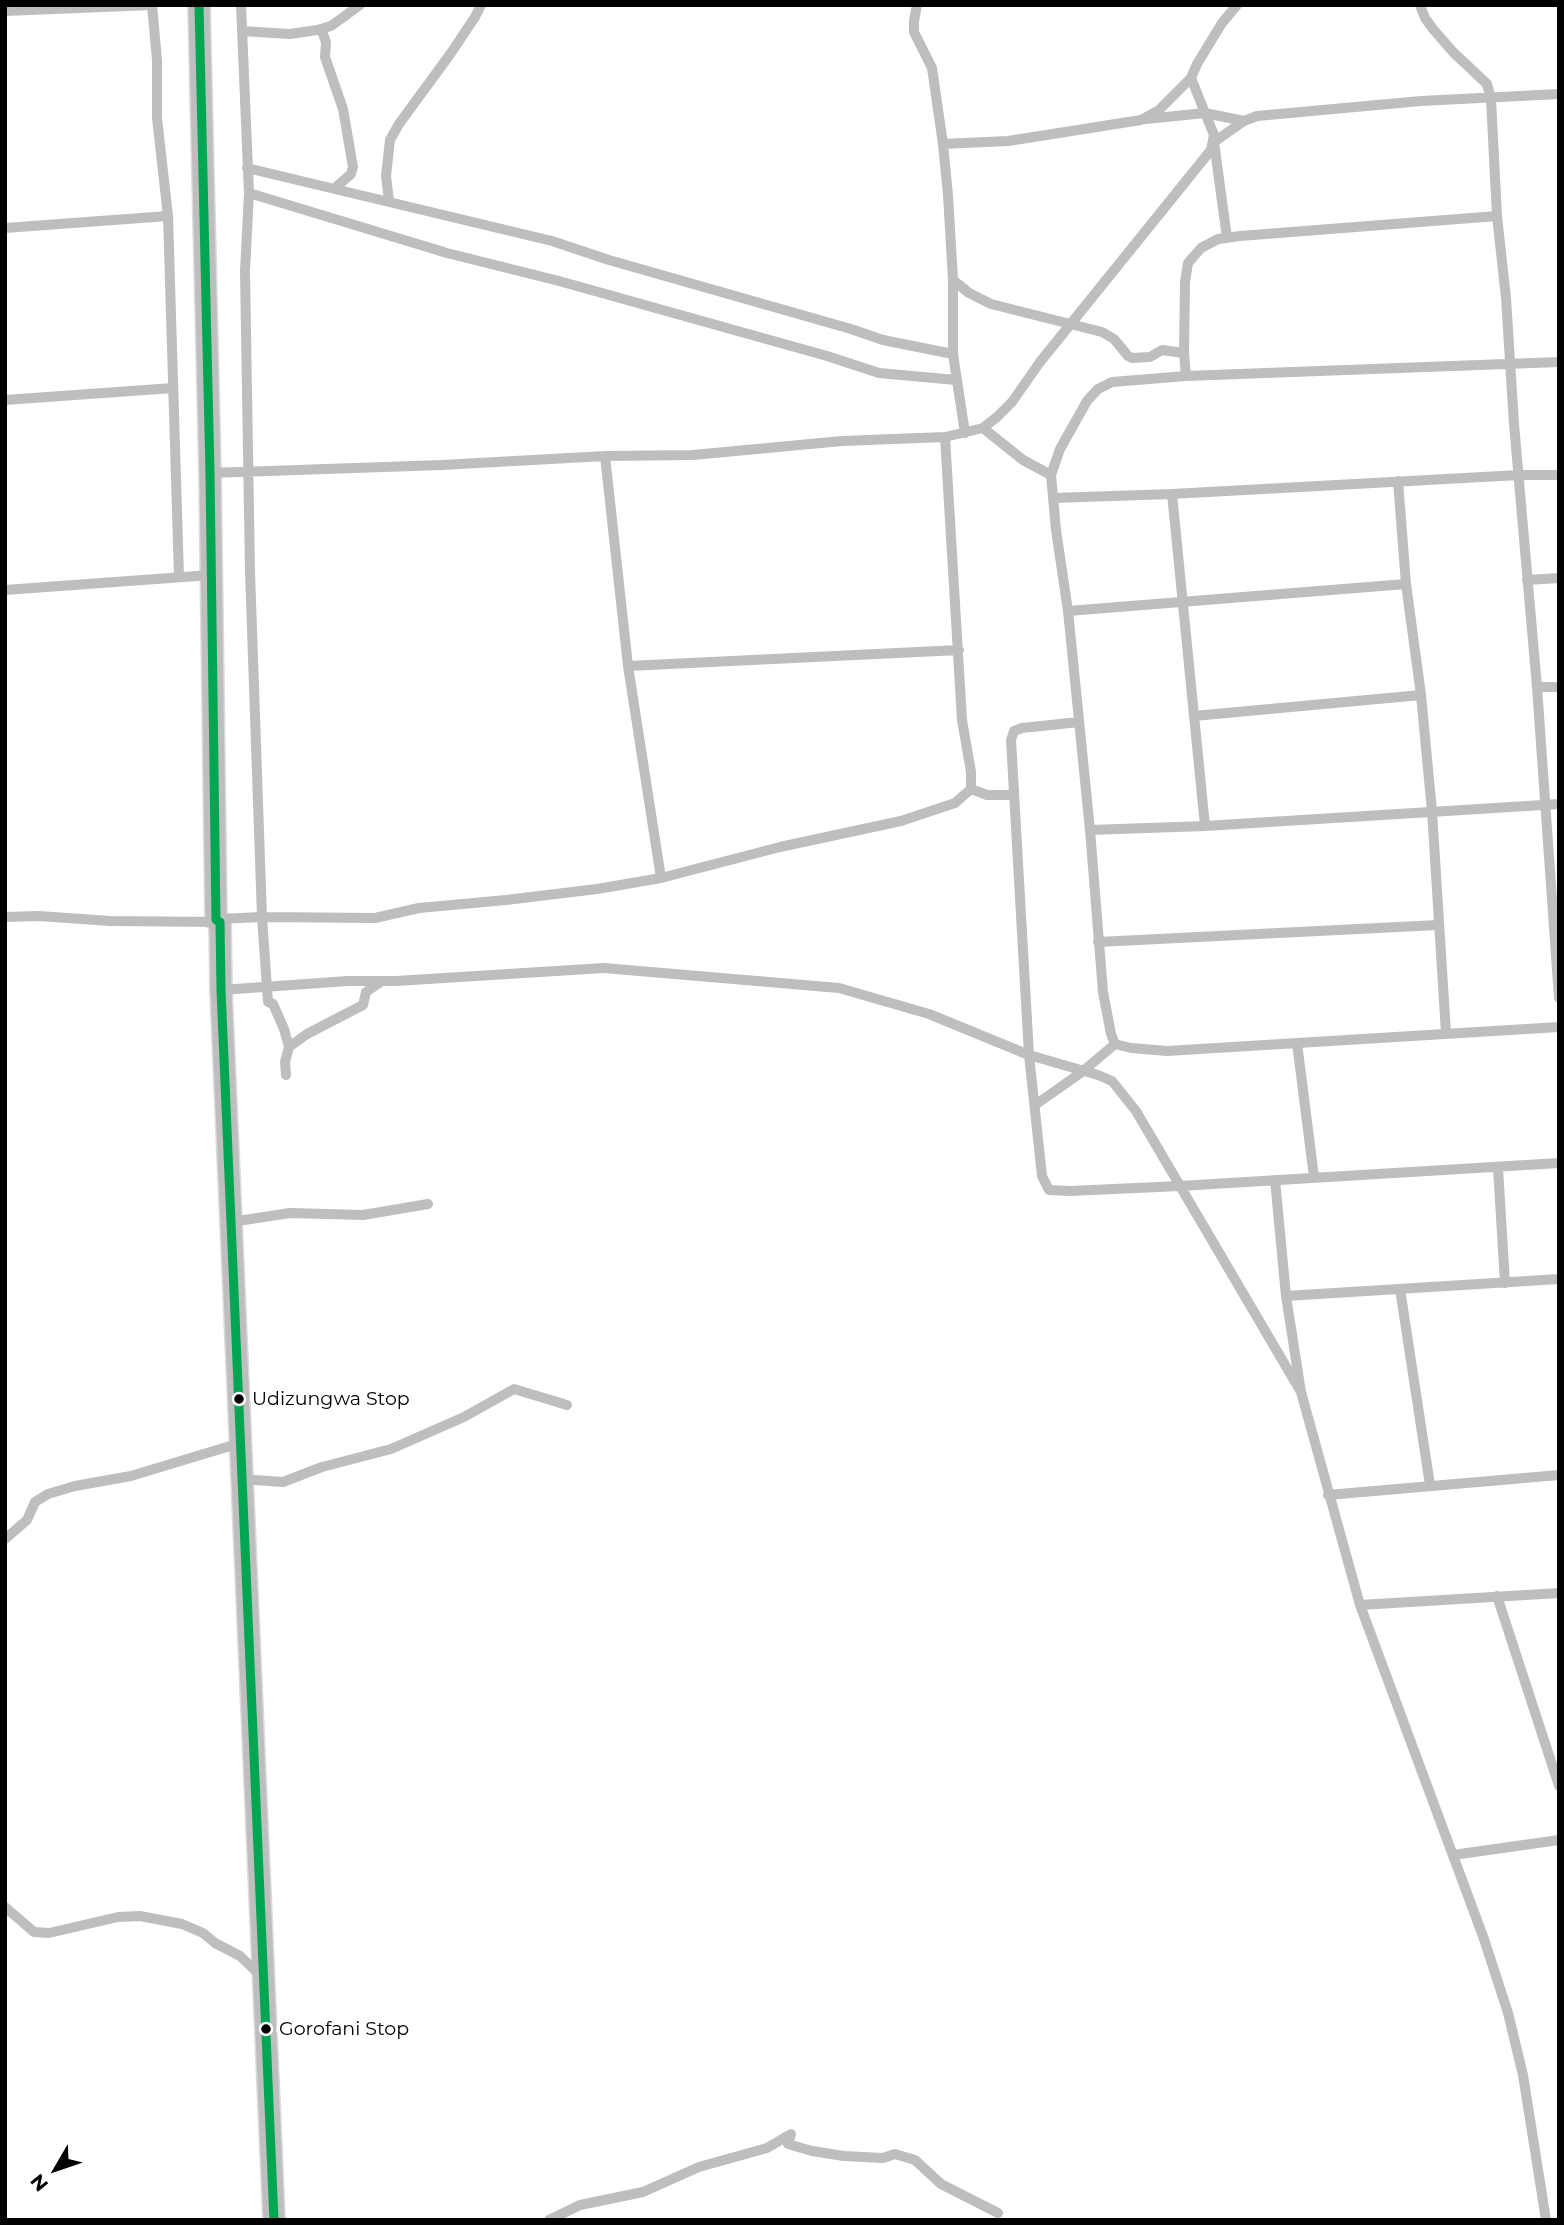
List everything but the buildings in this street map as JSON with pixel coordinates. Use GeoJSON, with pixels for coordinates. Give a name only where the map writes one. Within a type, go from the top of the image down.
{"type":"FeatureCollection","features":[{"type":"Feature","properties":{"kind":"highway"},"geometry":{"type":"LineString","coordinates":[[199,5],[218,921],[274,2220]]}},
{"type":"Feature","properties":{"kind":"street"},"geometry":{"type":"LineString","coordinates":[[5,11],[152,5],[158,82],[157,118],[168,216],[179,577]]}},
{"type":"Feature","properties":{"kind":"street"},"geometry":{"type":"LineString","coordinates":[[241,5],[248,193],[245,271],[248,471],[262,918],[268,1002],[273,1004],[289,1047],[285,1062],[286,1075]]}},
{"type":"Feature","properties":{"kind":"street"},"geometry":{"type":"LineString","coordinates":[[242,31],[290,34],[321,29],[345,18],[360,5]]}},
{"type":"Feature","properties":{"kind":"street"},"geometry":{"type":"LineString","coordinates":[[389,201],[386,176],[390,140],[475,18],[481,5]]}},
{"type":"Feature","properties":{"kind":"street"},"geometry":{"type":"LineString","coordinates":[[917,5],[914,32],[932,68],[943,144],[953,280],[953,354],[965,433]]}},
{"type":"Feature","properties":{"kind":"street"},"geometry":{"type":"LineString","coordinates":[[1141,120],[1159,110],[1191,78],[1222,23],[1235,6]]}},
{"type":"Feature","properties":{"kind":"street"},"geometry":{"type":"LineString","coordinates":[[1419,6],[1446,44],[1486,84],[1491,99],[1497,216],[1537,687],[1559,998]]}},
{"type":"Feature","properties":{"kind":"street"},"geometry":{"type":"LineString","coordinates":[[321,29],[326,42],[325,57],[343,109],[353,167],[351,174],[335,188]]}},
{"type":"Feature","properties":{"kind":"street"},"geometry":{"type":"LineString","coordinates":[[1191,78],[1214,135],[1227,238]]}},
{"type":"Feature","properties":{"kind":"street"},"geometry":{"type":"LineString","coordinates":[[209,473],[605,456],[693,455],[842,441],[946,437],[983,428],[1012,402],[1040,362],[1211,150],[1214,142],[1244,121],[1257,116],[1421,101],[1559,94]]}},
{"type":"Feature","properties":{"kind":"street"},"geometry":{"type":"LineString","coordinates":[[943,144],[1008,141],[1205,113],[1244,121]]}},
{"type":"Feature","properties":{"kind":"street"},"geometry":{"type":"LineString","coordinates":[[247,168],[552,241],[883,340],[953,354]]}},
{"type":"Feature","properties":{"kind":"street"},"geometry":{"type":"LineString","coordinates":[[248,193],[447,253],[559,281],[879,373],[956,380]]}},
{"type":"Feature","properties":{"kind":"street"},"geometry":{"type":"LineString","coordinates":[[5,228],[168,216]]}},
{"type":"Feature","properties":{"kind":"street"},"geometry":{"type":"LineString","coordinates":[[1186,376],[1185,282],[1188,263],[1201,248],[1218,239],[1497,216]]}},
{"type":"Feature","properties":{"kind":"street"},"geometry":{"type":"LineString","coordinates":[[953,280],[991,304],[1102,332],[1114,339],[1132,358],[1150,357],[1162,349],[1184,353]]}},
{"type":"Feature","properties":{"kind":"street"},"geometry":{"type":"LineString","coordinates":[[1115,1044],[1102,992],[1090,830],[1051,475],[1060,449],[1087,401],[1098,389],[1112,382],[1186,376],[1559,362]]}},
{"type":"Feature","properties":{"kind":"street"},"geometry":{"type":"LineString","coordinates":[[5,400],[173,388]]}},
{"type":"Feature","properties":{"kind":"street"},"geometry":{"type":"LineString","coordinates":[[983,428],[1023,460],[1051,475]]}},
{"type":"Feature","properties":{"kind":"street"},"geometry":{"type":"LineString","coordinates":[[5,917],[39,916],[110,921],[375,918],[419,908],[532,897],[661,878],[780,847],[901,821],[955,803],[971,789],[971,772],[962,720],[946,437]]}},
{"type":"Feature","properties":{"kind":"street"},"geometry":{"type":"LineString","coordinates":[[605,456],[628,666],[661,878]]}},
{"type":"Feature","properties":{"kind":"street"},"geometry":{"type":"LineString","coordinates":[[1053,498],[1559,475]]}},
{"type":"Feature","properties":{"kind":"street"},"geometry":{"type":"LineString","coordinates":[[1398,481],[1406,584],[1421,695],[1432,811],[1446,1033]]}},
{"type":"Feature","properties":{"kind":"street"},"geometry":{"type":"LineString","coordinates":[[1172,494],[1205,826]]}},
{"type":"Feature","properties":{"kind":"street"},"geometry":{"type":"LineString","coordinates":[[5,590],[211,575]]}},
{"type":"Feature","properties":{"kind":"street"},"geometry":{"type":"LineString","coordinates":[[1527,580],[1559,578]]}},
{"type":"Feature","properties":{"kind":"street"},"geometry":{"type":"LineString","coordinates":[[1068,611],[1406,584]]}},
{"type":"Feature","properties":{"kind":"street"},"geometry":{"type":"LineString","coordinates":[[628,666],[959,650]]}},
{"type":"Feature","properties":{"kind":"street"},"geometry":{"type":"LineString","coordinates":[[1537,687],[1559,687]]}},
{"type":"Feature","properties":{"kind":"street"},"geometry":{"type":"LineString","coordinates":[[1194,716],[1421,695]]}},
{"type":"Feature","properties":{"kind":"street"},"geometry":{"type":"LineString","coordinates":[[1079,722],[1063,722],[1014,731],[1011,740],[1029,1055],[1042,1176],[1049,1190],[1180,1186],[1559,1163]]}},
{"type":"Feature","properties":{"kind":"street"},"geometry":{"type":"LineString","coordinates":[[971,789],[988,795],[1014,795]]}},
{"type":"Feature","properties":{"kind":"street"},"geometry":{"type":"LineString","coordinates":[[1090,830],[1205,826],[1559,804]]}},
{"type":"Feature","properties":{"kind":"street"},"geometry":{"type":"LineString","coordinates":[[1098,942],[1438,925]]}},
{"type":"Feature","properties":{"kind":"street"},"geometry":{"type":"LineString","coordinates":[[221,990],[604,968],[839,988],[929,1014],[1029,1055],[1112,1081],[1122,1091],[1180,1186],[1300,1392]]}},
{"type":"Feature","properties":{"kind":"street"},"geometry":{"type":"LineString","coordinates":[[289,1047],[307,1034],[363,1004],[366,992],[382,981]]}},
{"type":"Feature","properties":{"kind":"street"},"geometry":{"type":"LineString","coordinates":[[1115,1044],[1167,1051],[1559,1027]]}},
{"type":"Feature","properties":{"kind":"street"},"geometry":{"type":"LineString","coordinates":[[1297,1043],[1314,1177]]}},
{"type":"Feature","properties":{"kind":"street"},"geometry":{"type":"LineString","coordinates":[[1035,1105],[1082,1072],[1115,1044]]}},
{"type":"Feature","properties":{"kind":"street"},"geometry":{"type":"LineString","coordinates":[[1498,1168],[1505,1283]]}},
{"type":"Feature","properties":{"kind":"street"},"geometry":{"type":"LineString","coordinates":[[1275,1180],[1286,1296],[1300,1392],[1360,1605],[1484,1939],[1511,2026],[1523,2075],[1546,2220]]}},
{"type":"Feature","properties":{"kind":"street"},"geometry":{"type":"LineString","coordinates":[[231,1222],[290,1213],[363,1214],[428,1204]]}},
{"type":"Feature","properties":{"kind":"street"},"geometry":{"type":"LineString","coordinates":[[1286,1296],[1559,1279]]}},
{"type":"Feature","properties":{"kind":"street"},"geometry":{"type":"LineString","coordinates":[[1400,1289],[1430,1485]]}},
{"type":"Feature","properties":{"kind":"street"},"geometry":{"type":"LineString","coordinates":[[241,1479],[283,1482],[322,1467],[391,1449],[464,1416],[514,1389],[567,1405]]}},
{"type":"Feature","properties":{"kind":"street"},"geometry":{"type":"LineString","coordinates":[[5,1539],[27,1520],[35,1502],[48,1494],[131,1476],[240,1443]]}},
{"type":"Feature","properties":{"kind":"street"},"geometry":{"type":"LineString","coordinates":[[1328,1495],[1559,1475]]}},
{"type":"Feature","properties":{"kind":"street"},"geometry":{"type":"LineString","coordinates":[[1360,1605],[1559,1594]]}},
{"type":"Feature","properties":{"kind":"street"},"geometry":{"type":"LineString","coordinates":[[1497,1597],[1559,1786]]}},
{"type":"Feature","properties":{"kind":"street"},"geometry":{"type":"LineString","coordinates":[[1452,1856],[1559,1840]]}},
{"type":"Feature","properties":{"kind":"street"},"geometry":{"type":"LineString","coordinates":[[5,1907],[34,1932],[49,1933],[118,1917],[140,1916],[181,1924],[203,1933],[215,1943],[240,1956],[264,1980]]}},
{"type":"Feature","properties":{"kind":"street"},"geometry":{"type":"LineString","coordinates":[[5,1919],[25,1925]]}},
{"type":"Feature","properties":{"kind":"street"},"geometry":{"type":"LineString","coordinates":[[549,2220],[580,2205],[643,2192],[699,2167],[767,2148],[791,2134],[788,2144],[812,2151],[883,2158],[895,2154],[915,2161],[941,2184],[998,2213]]}},
{"type":"Feature","properties":{"kind":"transit line"},"geometry":{"type":"LineString","coordinates":[[199,5],[210,473],[216,920],[220,922],[274,2220]]}},
{"type":"Feature","properties":{"kind":"place","name":"Udizungwa Stop"},"geometry":{"type":"Point","coordinates":[239,1399]}},
{"type":"Feature","properties":{"kind":"place","name":"Gorofani Stop"},"geometry":{"type":"Point","coordinates":[266,2029]}}]}
